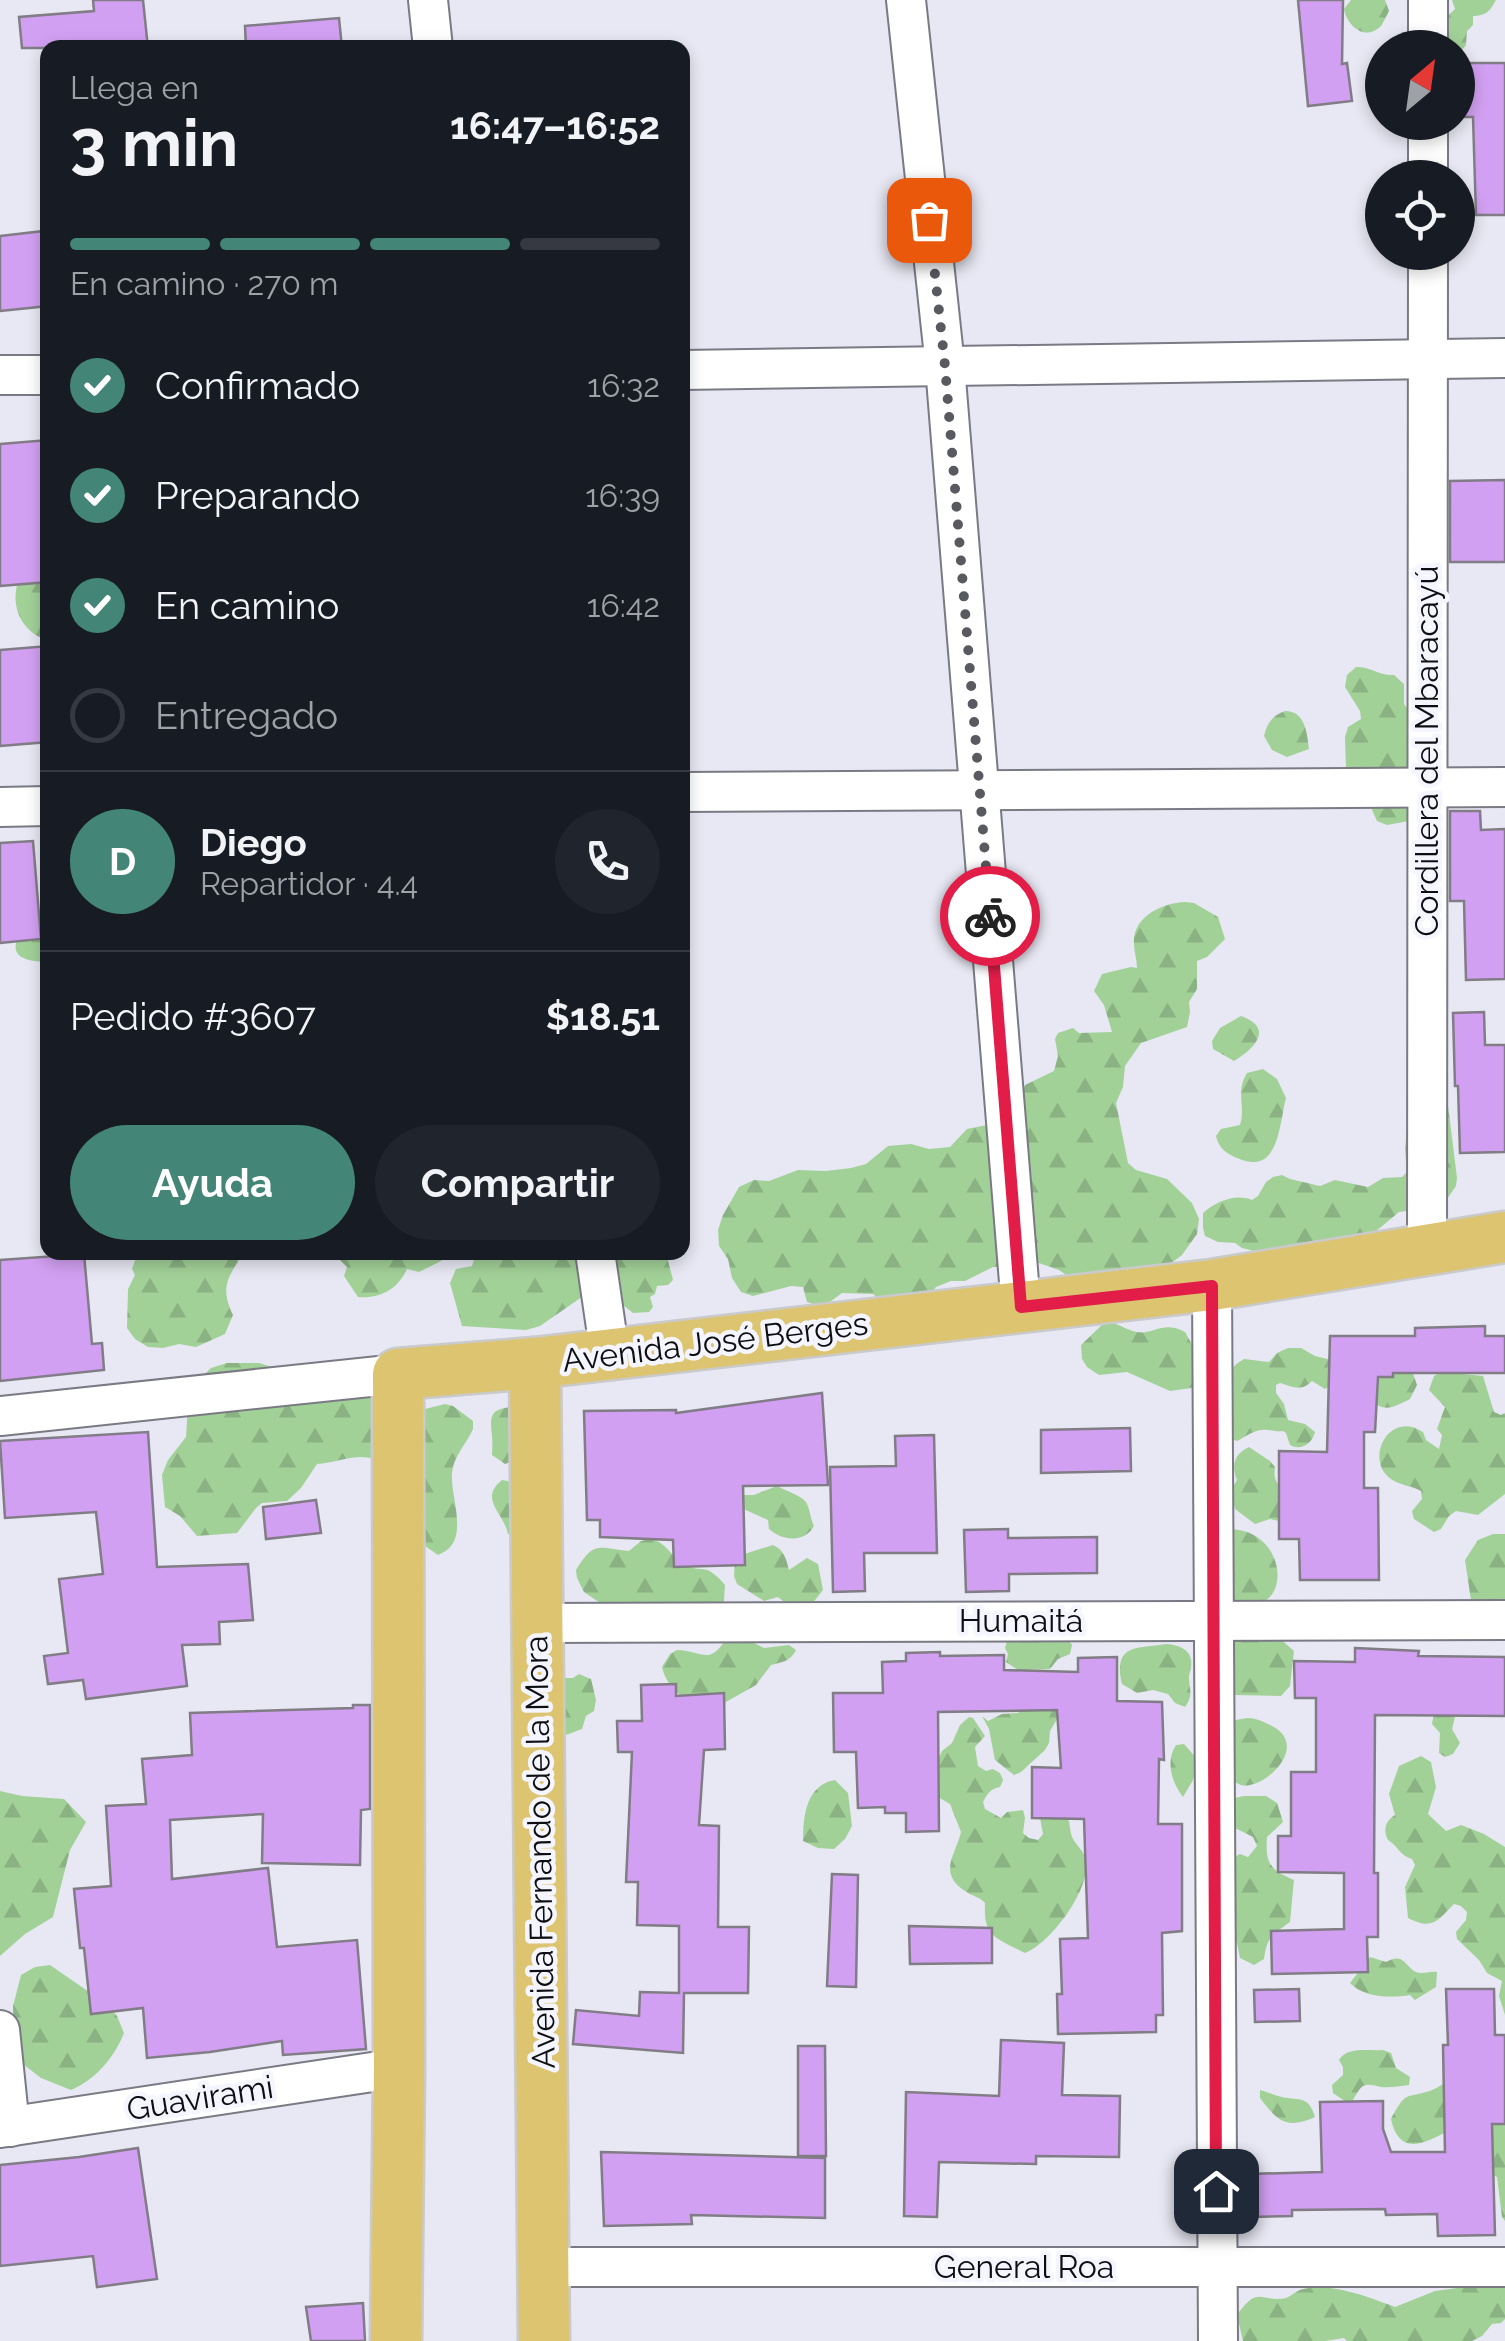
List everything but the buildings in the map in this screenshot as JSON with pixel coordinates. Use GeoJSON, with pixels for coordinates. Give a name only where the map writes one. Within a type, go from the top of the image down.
{"type":"FeatureCollection","features":[{"type":"Feature","properties":{"kind":"main road","name":"Avenida José Berges"},"geometry":{"type":"LineString","coordinates":[[398,1374],[535,1363],[1212,1286],[1505,1238]]}},
{"type":"Feature","properties":{"kind":"main road","name":"Avenida Fernando de la Mora"},"geometry":{"type":"LineString","coordinates":[[535,1363],[544,2341]]}},
{"type":"Feature","properties":{"kind":"main road"},"geometry":{"type":"LineString","coordinates":[[396,2341],[398,1374]]}},
{"type":"Feature","properties":{"kind":"street"},"geometry":{"type":"LineString","coordinates":[[428,0],[432,40]]}},
{"type":"Feature","properties":{"kind":"street"},"geometry":{"type":"LineString","coordinates":[[906,0],[945,366],[1021,1307]]}},
{"type":"Feature","properties":{"kind":"street"},"geometry":{"type":"LineString","coordinates":[[1428,0],[1428,30]]}},
{"type":"Feature","properties":{"kind":"street","name":"Cordillera del Mbaracayú"},"geometry":{"type":"LineString","coordinates":[[1427,1250],[1428,270]]}},
{"type":"Feature","properties":{"kind":"street"},"geometry":{"type":"LineString","coordinates":[[690,370],[1505,358]]}},
{"type":"Feature","properties":{"kind":"street"},"geometry":{"type":"LineString","coordinates":[[0,375],[40,375]]}},
{"type":"Feature","properties":{"kind":"street"},"geometry":{"type":"LineString","coordinates":[[690,792],[1505,787]]}},
{"type":"Feature","properties":{"kind":"street"},"geometry":{"type":"LineString","coordinates":[[0,807],[40,806]]}},
{"type":"Feature","properties":{"kind":"street"},"geometry":{"type":"LineString","coordinates":[[596,1260],[610,1354]]}},
{"type":"Feature","properties":{"kind":"street"},"geometry":{"type":"LineString","coordinates":[[1212,1286],[1218,2341]]}},
{"type":"Feature","properties":{"kind":"street","name":"Avenida José Berges"},"geometry":{"type":"LineString","coordinates":[[0,1416],[398,1374]]}},
{"type":"Feature","properties":{"kind":"street","name":"Humaitá"},"geometry":{"type":"LineString","coordinates":[[538,1622],[1505,1620]]}},
{"type":"Feature","properties":{"kind":"street"},"geometry":{"type":"LineString","coordinates":[[0,2030],[5,2127]]}},
{"type":"Feature","properties":{"kind":"street","name":"Guavirami"},"geometry":{"type":"LineString","coordinates":[[5,2127],[399,2068]]}},
{"type":"Feature","properties":{"kind":"street","name":"General Roa"},"geometry":{"type":"LineString","coordinates":[[544,2267],[1505,2267]]}},
{"type":"Feature","properties":{"kind":"green space"},"geometry":{"type":"Polygon","coordinates":[[[1351,0],[1385,0],[1389,11],[1376,30],[1363,32],[1353,26],[1344,9],[1351,0]]]}},
{"type":"Feature","properties":{"kind":"green space"},"geometry":{"type":"Polygon","coordinates":[[[1452,0],[1496,0],[1487,12],[1473,16],[1473,25],[1468,30],[1442,30],[1444,19],[1455,9],[1452,0]]]}},
{"type":"Feature","properties":{"kind":"green space"},"geometry":{"type":"Polygon","coordinates":[[[40,577],[40,637],[24,624],[17,608],[19,579],[40,577]]]}},
{"type":"Feature","properties":{"kind":"green space"},"geometry":{"type":"Polygon","coordinates":[[[1356,667],[1394,675],[1404,684],[1404,704],[1414,717],[1409,821],[1387,825],[1377,821],[1364,792],[1346,769],[1348,727],[1361,719],[1345,687],[1347,675],[1356,667]]]}},
{"type":"Feature","properties":{"kind":"green space"},"geometry":{"type":"Polygon","coordinates":[[[1285,711],[1301,719],[1309,749],[1287,757],[1272,750],[1264,736],[1271,720],[1285,711]]]}},
{"type":"Feature","properties":{"kind":"green space"},"geometry":{"type":"Polygon","coordinates":[[[1185,902],[1218,917],[1225,939],[1207,957],[1197,961],[1197,989],[1189,1002],[1187,1027],[1141,1043],[1125,1066],[1123,1087],[1116,1103],[1128,1163],[1136,1170],[1167,1179],[1192,1203],[1199,1219],[1197,1234],[1182,1255],[1170,1264],[1069,1277],[1033,1261],[993,1267],[965,1281],[936,1287],[922,1307],[886,1305],[873,1294],[842,1293],[823,1307],[807,1302],[803,1287],[791,1286],[753,1296],[741,1292],[719,1246],[718,1230],[739,1187],[798,1170],[826,1171],[866,1164],[888,1146],[950,1147],[967,1129],[997,1123],[1020,1098],[1025,1085],[1054,1071],[1058,1033],[1073,1028],[1079,1033],[1112,1032],[1104,1005],[1094,991],[1102,974],[1137,968],[1135,934],[1143,919],[1167,905],[1185,902]]]}},
{"type":"Feature","properties":{"kind":"green space"},"geometry":{"type":"Polygon","coordinates":[[[33,913],[40,913],[40,962],[18,953],[20,932],[33,913]]]}},
{"type":"Feature","properties":{"kind":"green space"},"geometry":{"type":"Polygon","coordinates":[[[1241,1016],[1257,1026],[1259,1032],[1254,1045],[1234,1061],[1213,1049],[1212,1041],[1220,1028],[1241,1016]]]}},
{"type":"Feature","properties":{"kind":"green space"},"geometry":{"type":"Polygon","coordinates":[[[1263,1069],[1277,1079],[1286,1098],[1275,1145],[1261,1160],[1251,1162],[1226,1152],[1216,1136],[1221,1129],[1240,1125],[1244,1080],[1247,1073],[1263,1069]]]}},
{"type":"Feature","properties":{"kind":"green space"},"geometry":{"type":"Polygon","coordinates":[[[1437,1097],[1448,1105],[1457,1178],[1442,1206],[1399,1212],[1375,1232],[1348,1242],[1297,1250],[1283,1247],[1262,1253],[1205,1236],[1203,1213],[1226,1200],[1252,1200],[1273,1177],[1282,1175],[1320,1186],[1335,1180],[1368,1187],[1383,1178],[1402,1177],[1407,1172],[1409,1110],[1437,1097]]]}},
{"type":"Feature","properties":{"kind":"green space"},"geometry":{"type":"Polygon","coordinates":[[[135,1260],[239,1260],[226,1289],[233,1315],[225,1334],[196,1347],[148,1347],[135,1339],[127,1328],[128,1289],[135,1275],[132,1269],[135,1260]]]}},
{"type":"Feature","properties":{"kind":"green space"},"geometry":{"type":"Polygon","coordinates":[[[340,1260],[442,1260],[419,1272],[407,1269],[393,1287],[366,1297],[358,1297],[344,1276],[347,1267],[340,1260]]]}},
{"type":"Feature","properties":{"kind":"green space"},"geometry":{"type":"Polygon","coordinates":[[[474,1260],[583,1260],[592,1290],[540,1326],[526,1330],[462,1326],[450,1283],[456,1269],[472,1266],[474,1260]]]}},
{"type":"Feature","properties":{"kind":"green space"},"geometry":{"type":"Polygon","coordinates":[[[602,1260],[668,1260],[673,1280],[657,1286],[650,1297],[653,1307],[649,1312],[633,1313],[618,1301],[602,1260]]]}},
{"type":"Feature","properties":{"kind":"green space"},"geometry":{"type":"Polygon","coordinates":[[[1105,1322],[1137,1332],[1171,1327],[1185,1332],[1197,1353],[1196,1384],[1170,1391],[1127,1372],[1099,1375],[1087,1367],[1081,1345],[1105,1322]]]}},
{"type":"Feature","properties":{"kind":"green space"},"geometry":{"type":"Polygon","coordinates":[[[1288,1348],[1301,1348],[1332,1360],[1329,1387],[1325,1389],[1312,1381],[1301,1388],[1276,1385],[1288,1420],[1305,1424],[1315,1432],[1311,1440],[1302,1447],[1294,1447],[1283,1431],[1265,1430],[1237,1441],[1229,1438],[1224,1404],[1228,1374],[1244,1359],[1269,1362],[1288,1348]]]}},
{"type":"Feature","properties":{"kind":"green space"},"geometry":{"type":"Polygon","coordinates":[[[1409,1362],[1417,1385],[1410,1399],[1388,1408],[1367,1399],[1361,1376],[1409,1362]]]}},
{"type":"Feature","properties":{"kind":"green space"},"geometry":{"type":"Polygon","coordinates":[[[227,1363],[259,1363],[285,1371],[376,1382],[382,1451],[370,1458],[317,1464],[287,1501],[262,1503],[237,1533],[197,1536],[180,1516],[165,1507],[162,1475],[186,1437],[189,1389],[211,1368],[227,1363]]]}},
{"type":"Feature","properties":{"kind":"green space"},"geometry":{"type":"Polygon","coordinates":[[[1442,1372],[1483,1376],[1494,1412],[1505,1413],[1505,1494],[1478,1515],[1456,1511],[1434,1532],[1414,1519],[1412,1511],[1422,1499],[1421,1491],[1398,1483],[1383,1471],[1380,1450],[1390,1432],[1399,1427],[1423,1432],[1426,1440],[1439,1449],[1442,1435],[1437,1429],[1445,1407],[1429,1390],[1434,1376],[1442,1372]]]}},
{"type":"Feature","properties":{"kind":"green space"},"geometry":{"type":"Polygon","coordinates":[[[445,1404],[473,1421],[473,1429],[453,1467],[457,1531],[448,1549],[438,1555],[421,1538],[420,1521],[425,1506],[421,1410],[445,1404]]]}},
{"type":"Feature","properties":{"kind":"green space"},"geometry":{"type":"Polygon","coordinates":[[[513,1407],[513,1461],[505,1464],[492,1455],[491,1419],[495,1412],[513,1407]]]}},
{"type":"Feature","properties":{"kind":"green space"},"geometry":{"type":"Polygon","coordinates":[[[1249,1447],[1275,1467],[1286,1519],[1255,1524],[1235,1509],[1231,1490],[1237,1480],[1235,1461],[1249,1447]]]}},
{"type":"Feature","properties":{"kind":"green space"},"geometry":{"type":"Polygon","coordinates":[[[502,1480],[519,1483],[516,1534],[508,1534],[492,1500],[495,1487],[502,1480]]]}},
{"type":"Feature","properties":{"kind":"green space"},"geometry":{"type":"Polygon","coordinates":[[[777,1486],[806,1502],[814,1526],[810,1532],[799,1538],[780,1536],[769,1529],[768,1520],[739,1507],[738,1495],[754,1495],[777,1486]]]}},
{"type":"Feature","properties":{"kind":"green space"},"geometry":{"type":"Polygon","coordinates":[[[1230,1529],[1251,1534],[1266,1545],[1275,1560],[1278,1577],[1274,1591],[1264,1601],[1248,1605],[1226,1598],[1230,1529]]]}},
{"type":"Feature","properties":{"kind":"green space"},"geometry":{"type":"Polygon","coordinates":[[[1505,1534],[1505,1622],[1472,1607],[1465,1560],[1478,1540],[1505,1534]]]}},
{"type":"Feature","properties":{"kind":"green space"},"geometry":{"type":"Polygon","coordinates":[[[650,1539],[682,1563],[718,1577],[725,1585],[724,1601],[712,1609],[603,1605],[584,1592],[576,1570],[588,1554],[598,1548],[629,1551],[650,1539]]]}},
{"type":"Feature","properties":{"kind":"green space"},"geometry":{"type":"Polygon","coordinates":[[[773,1545],[784,1555],[789,1570],[807,1558],[818,1564],[823,1590],[812,1604],[784,1602],[778,1597],[764,1601],[737,1584],[735,1560],[773,1545]]]}},
{"type":"Feature","properties":{"kind":"green space"},"geometry":{"type":"Polygon","coordinates":[[[742,1637],[764,1648],[789,1645],[796,1650],[788,1659],[771,1665],[756,1685],[710,1711],[686,1700],[665,1676],[662,1667],[677,1650],[710,1655],[726,1639],[742,1637]]]}},
{"type":"Feature","properties":{"kind":"green space"},"geometry":{"type":"Polygon","coordinates":[[[1278,1637],[1294,1651],[1290,1686],[1281,1696],[1232,1695],[1216,1639],[1278,1637]]]}},
{"type":"Feature","properties":{"kind":"green space"},"geometry":{"type":"Polygon","coordinates":[[[1008,1638],[1067,1638],[1072,1645],[1070,1654],[1058,1659],[1050,1669],[1018,1670],[1006,1662],[1008,1638]]]}},
{"type":"Feature","properties":{"kind":"green space"},"geometry":{"type":"Polygon","coordinates":[[[1166,1644],[1181,1648],[1190,1657],[1190,1696],[1185,1707],[1168,1694],[1153,1690],[1137,1693],[1122,1684],[1124,1655],[1137,1648],[1166,1644]]]}},
{"type":"Feature","properties":{"kind":"green space"},"geometry":{"type":"Polygon","coordinates":[[[579,1674],[591,1679],[596,1700],[594,1711],[586,1716],[582,1729],[558,1734],[556,1678],[579,1674]]]}},
{"type":"Feature","properties":{"kind":"green space"},"geometry":{"type":"Polygon","coordinates":[[[1034,1695],[1062,1711],[1050,1731],[1045,1750],[1014,1775],[995,1760],[989,1729],[982,1716],[988,1721],[1002,1714],[1018,1713],[1034,1695]]]}},
{"type":"Feature","properties":{"kind":"green space"},"geometry":{"type":"Polygon","coordinates":[[[1434,1713],[1452,1713],[1455,1717],[1452,1729],[1460,1743],[1453,1754],[1445,1757],[1439,1753],[1440,1733],[1432,1724],[1434,1713]]]}},
{"type":"Feature","properties":{"kind":"green space"},"geometry":{"type":"Polygon","coordinates":[[[969,1717],[985,1736],[975,1747],[978,1766],[986,1771],[993,1769],[1003,1780],[1000,1787],[986,1796],[985,1809],[1001,1818],[1007,1812],[1023,1810],[1023,1833],[1038,1840],[1043,1834],[1040,1818],[1047,1813],[1062,1816],[1069,1821],[1072,1837],[1085,1857],[1083,1883],[1068,1912],[1047,1938],[1025,1953],[994,1936],[986,1923],[985,1903],[957,1884],[950,1870],[961,1832],[950,1804],[936,1796],[934,1768],[942,1751],[969,1717]]]}},
{"type":"Feature","properties":{"kind":"green space"},"geometry":{"type":"Polygon","coordinates":[[[1247,1718],[1270,1725],[1287,1744],[1286,1754],[1271,1774],[1261,1781],[1241,1785],[1227,1777],[1230,1721],[1247,1718]]]}},
{"type":"Feature","properties":{"kind":"green space"},"geometry":{"type":"Polygon","coordinates":[[[1184,1744],[1198,1760],[1183,1797],[1170,1765],[1176,1745],[1184,1744]]]}},
{"type":"Feature","properties":{"kind":"green space"},"geometry":{"type":"Polygon","coordinates":[[[1421,1756],[1431,1762],[1436,1787],[1428,1814],[1446,1831],[1461,1825],[1505,1847],[1505,2015],[1499,1996],[1502,1981],[1487,1973],[1457,1939],[1456,1932],[1467,1912],[1461,1906],[1454,1904],[1429,1924],[1408,1918],[1405,1887],[1415,1865],[1388,1840],[1385,1829],[1395,1815],[1389,1794],[1399,1766],[1421,1756]]]}},
{"type":"Feature","properties":{"kind":"green space"},"geometry":{"type":"Polygon","coordinates":[[[835,1780],[848,1793],[852,1826],[834,1849],[818,1848],[803,1841],[805,1812],[818,1788],[835,1780]]]}},
{"type":"Feature","properties":{"kind":"green space"},"geometry":{"type":"Polygon","coordinates":[[[0,1791],[64,1799],[86,1822],[70,1850],[53,1917],[0,1956],[0,1791]]]}},
{"type":"Feature","properties":{"kind":"green space"},"geometry":{"type":"Polygon","coordinates":[[[1266,1796],[1277,1803],[1283,1822],[1267,1837],[1268,1859],[1274,1869],[1294,1880],[1290,1922],[1271,1937],[1264,1959],[1254,1965],[1240,1958],[1232,1937],[1235,1922],[1226,1862],[1240,1854],[1248,1857],[1257,1846],[1253,1837],[1225,1823],[1230,1799],[1266,1796]]]}},
{"type":"Feature","properties":{"kind":"green space"},"geometry":{"type":"Polygon","coordinates":[[[1370,1957],[1386,1962],[1402,1960],[1416,1972],[1437,1972],[1436,1987],[1415,2000],[1410,1995],[1363,1992],[1350,1983],[1370,1957]]]}},
{"type":"Feature","properties":{"kind":"green space"},"geometry":{"type":"Polygon","coordinates":[[[50,1965],[105,2003],[117,2016],[124,2033],[103,2067],[71,2090],[41,2078],[15,2058],[13,2006],[21,1975],[50,1965]]]}},
{"type":"Feature","properties":{"kind":"green space"},"geometry":{"type":"Polygon","coordinates":[[[1358,2050],[1391,2053],[1396,2068],[1410,2077],[1409,2085],[1364,2086],[1353,2100],[1346,2102],[1333,2093],[1332,2085],[1343,2075],[1339,2060],[1343,2056],[1358,2050]]]}},
{"type":"Feature","properties":{"kind":"green space"},"geometry":{"type":"Polygon","coordinates":[[[1448,2082],[1453,2128],[1425,2142],[1401,2140],[1391,2119],[1401,2103],[1448,2082]]]}},
{"type":"Feature","properties":{"kind":"green space"},"geometry":{"type":"Polygon","coordinates":[[[1260,2090],[1305,2101],[1315,2117],[1296,2123],[1283,2121],[1260,2098],[1260,2090]]]}},
{"type":"Feature","properties":{"kind":"green space"},"geometry":{"type":"Polygon","coordinates":[[[1494,2120],[1505,2121],[1505,2221],[1497,2177],[1482,2169],[1477,2137],[1494,2120]]]}},
{"type":"Feature","properties":{"kind":"green space"},"geometry":{"type":"Polygon","coordinates":[[[1505,2286],[1505,2319],[1492,2324],[1472,2341],[1243,2341],[1237,2315],[1255,2297],[1286,2298],[1311,2288],[1348,2291],[1395,2307],[1435,2291],[1505,2286]]]}},
{"type":"Feature","properties":{"kind":"way so far"},"geometry":{"type":"LineString","coordinates":[[929,220],[945,366],[990,916]]}},
{"type":"Feature","properties":{"kind":"route"},"geometry":{"type":"LineString","coordinates":[[990,916],[1021,1307],[1212,1286],[1216,2191]]}}]}
